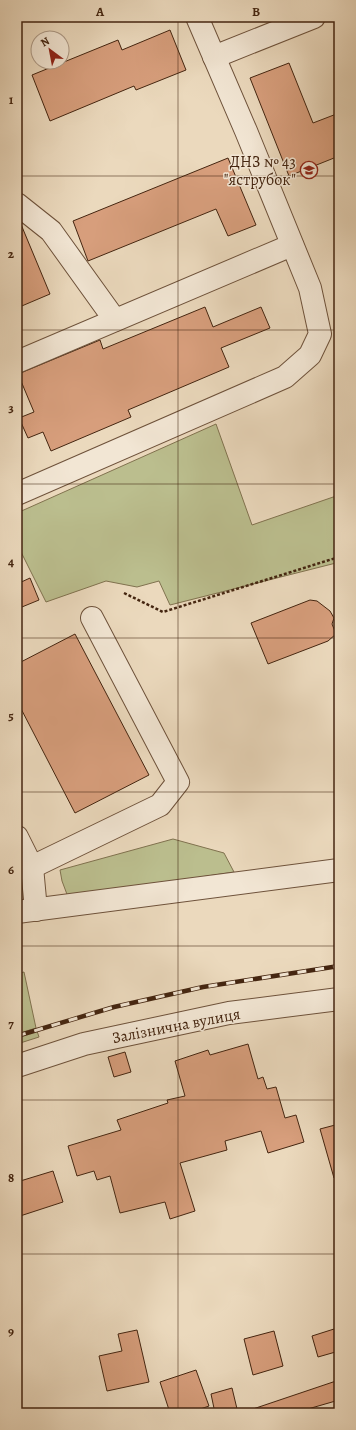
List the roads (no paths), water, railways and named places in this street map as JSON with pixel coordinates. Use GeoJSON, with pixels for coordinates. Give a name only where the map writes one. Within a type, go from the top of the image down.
{"type":"FeatureCollection","features":[{"type":"Feature","properties":{"kind":"street"},"geometry":{"type":"LineString","coordinates":[[17,494],[285,377],[310,355],[320,334],[310,288],[198,17]]}},
{"type":"Feature","properties":{"kind":"street"},"geometry":{"type":"LineString","coordinates":[[214,57],[314,17]]}},
{"type":"Feature","properties":{"kind":"street"},"geometry":{"type":"LineString","coordinates":[[17,204],[51,231],[115,320]]}},
{"type":"Feature","properties":{"kind":"street"},"geometry":{"type":"LineString","coordinates":[[17,362],[292,245]]}},
{"type":"Feature","properties":{"kind":"street"},"geometry":{"type":"LineString","coordinates":[[32,867],[160,805],[178,782],[92,618]]}},
{"type":"Feature","properties":{"kind":"street"},"geometry":{"type":"LineString","coordinates":[[17,837],[32,867],[26,911],[339,870]]}},
{"type":"Feature","properties":{"kind":"street","name":"Залізнична вулиця"},"geometry":{"type":"LineString","coordinates":[[17,1066],[84,1044],[229,1013],[339,999]]}},
{"type":"Feature","properties":{"kind":"railway"},"geometry":{"type":"LineString","coordinates":[[17,1036],[114,1007],[203,987],[339,966]]}},
{"type":"Feature","properties":{"kind":"place","name":"ДНЗ № 43 \"яструбок\""},"geometry":{"type":"Point","coordinates":[309,170]}}]}
